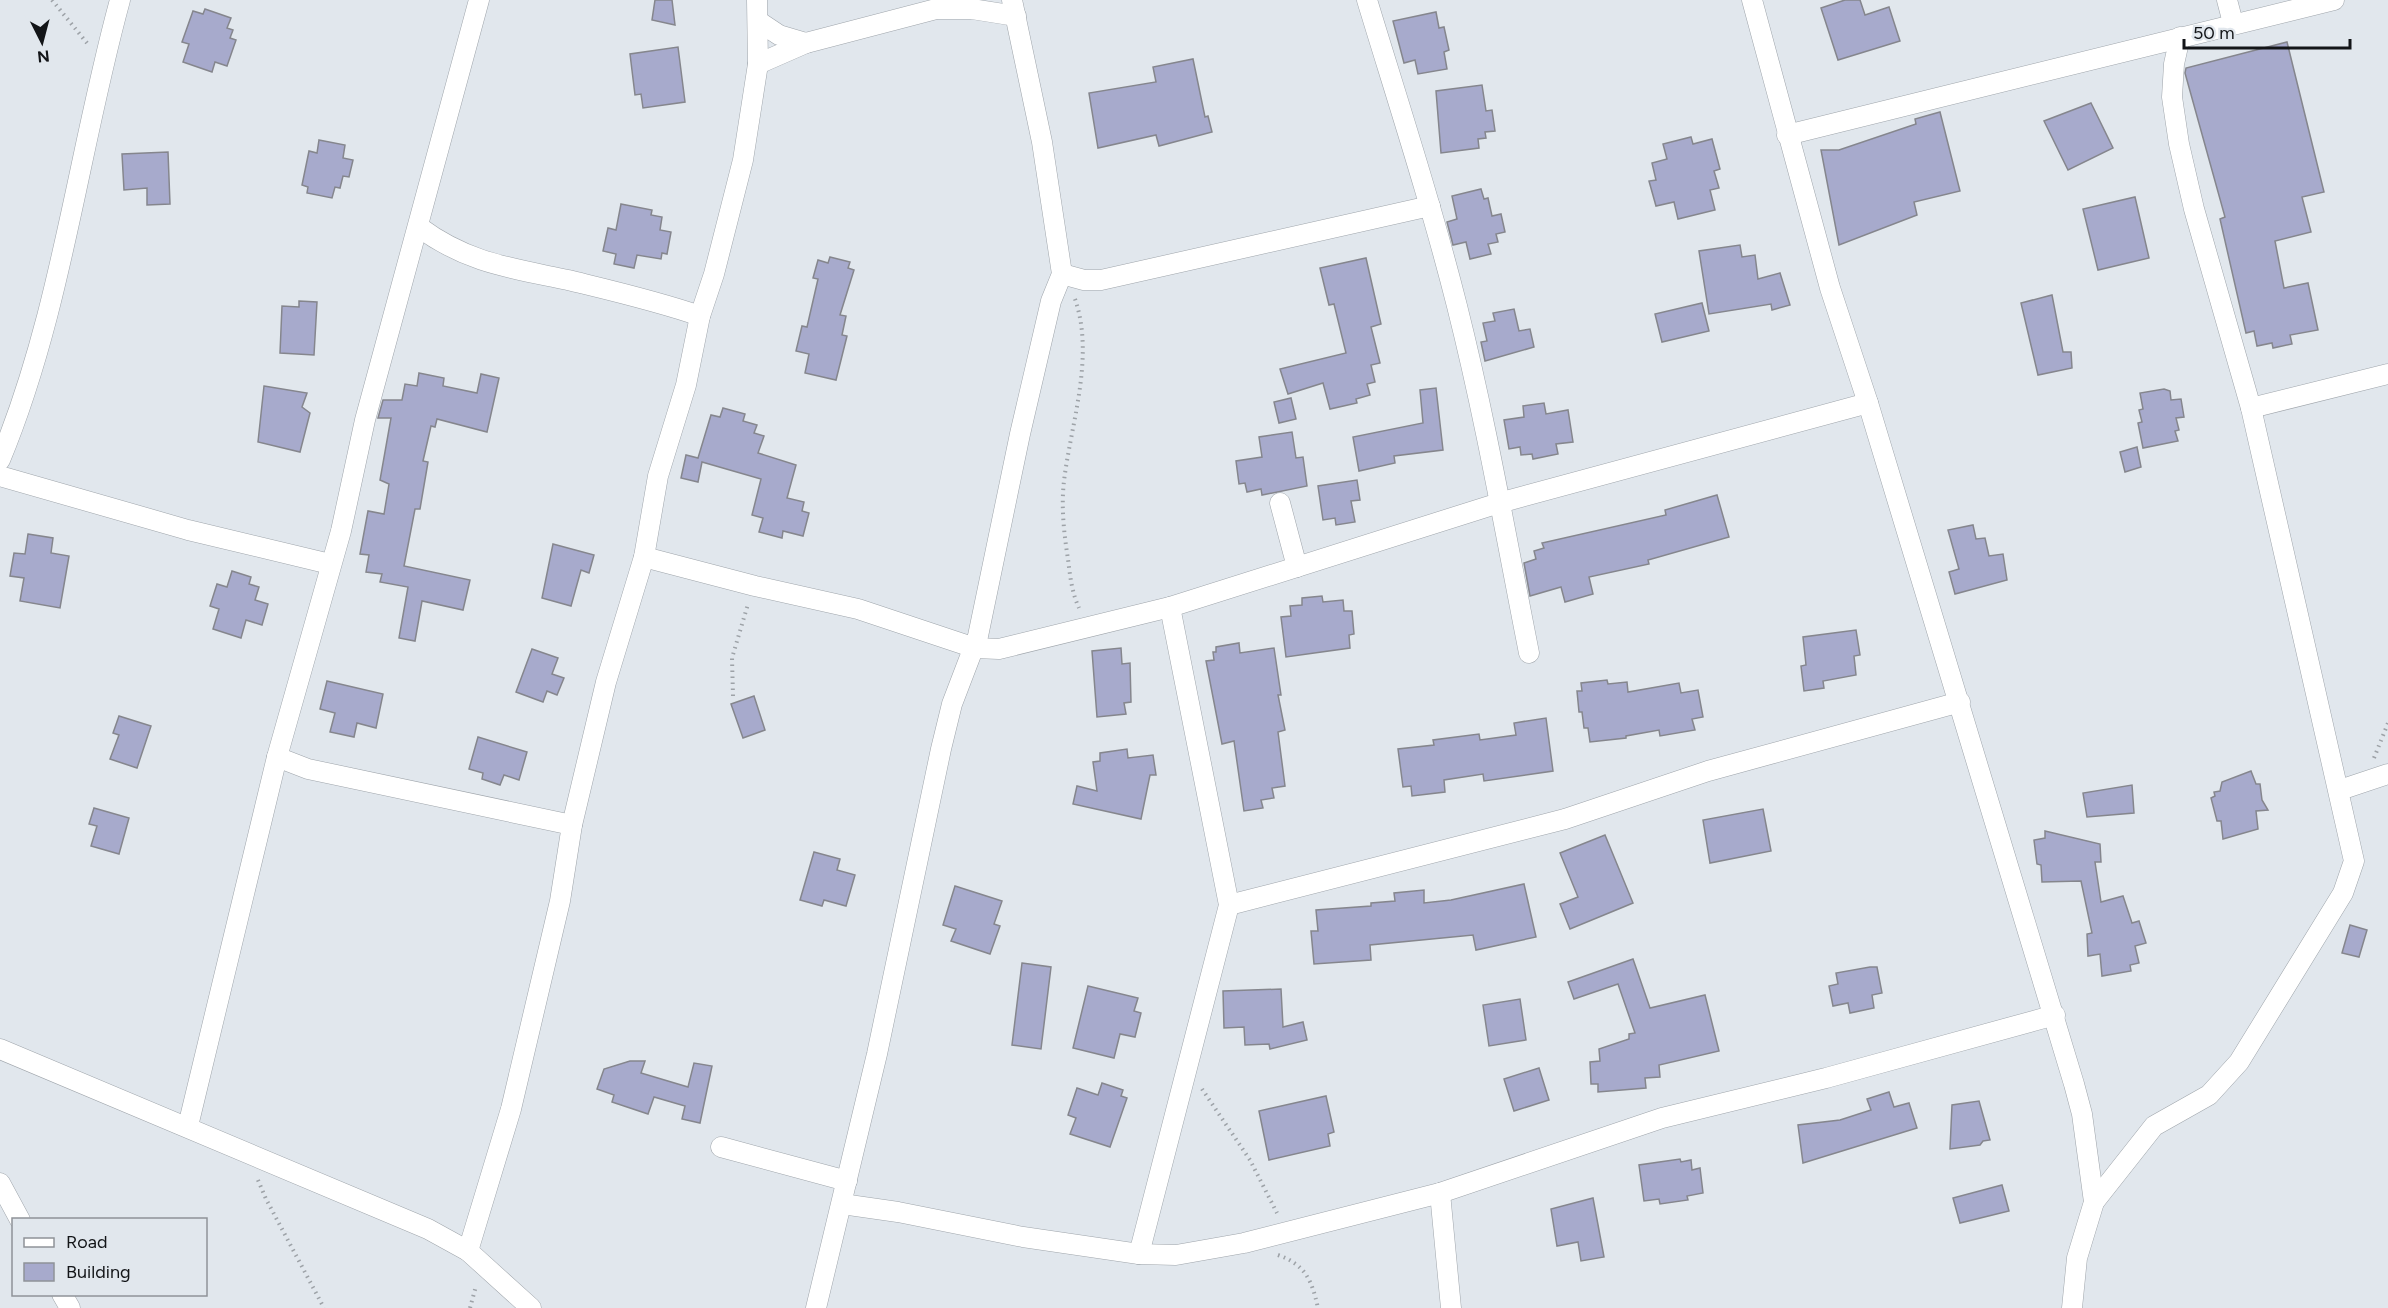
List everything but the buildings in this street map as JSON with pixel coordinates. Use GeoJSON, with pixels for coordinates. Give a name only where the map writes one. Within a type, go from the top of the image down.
{"type":"FeatureCollection","features":[{"type":"Feature","properties":{"kind":"street"},"geometry":{"type":"LineString","coordinates":[[0,460],[31,378],[48,318],[105,57],[120,0]]}},
{"type":"Feature","properties":{"kind":"street"},"geometry":{"type":"LineString","coordinates":[[188,1126],[277,758],[341,531],[365,420],[479,0]]}},
{"type":"Feature","properties":{"kind":"street"},"geometry":{"type":"LineString","coordinates":[[468,1251],[510,1109],[560,901],[572,825],[606,682],[644,556],[658,476],[686,384],[700,316],[717,264],[743,160],[758,64],[757,0]]}},
{"type":"Feature","properties":{"kind":"street"},"geometry":{"type":"LineString","coordinates":[[1367,0],[1430,206],[1491,449],[1499,503],[1529,653]]}},
{"type":"Feature","properties":{"kind":"street"},"geometry":{"type":"LineString","coordinates":[[1752,0],[1830,288],[1868,403],[2055,1015],[2082,1114],[2094,1202]]}},
{"type":"Feature","properties":{"kind":"street"},"geometry":{"type":"LineString","coordinates":[[2227,0],[2233,23]]}},
{"type":"Feature","properties":{"kind":"street"},"geometry":{"type":"LineString","coordinates":[[1787,135],[2233,23],[2334,0]]}},
{"type":"Feature","properties":{"kind":"street"},"geometry":{"type":"LineString","coordinates":[[758,64],[806,43],[936,9],[1014,8],[1042,142],[1062,274],[1047,320],[975,648],[959,685],[941,749],[877,1054],[816,1308]]}},
{"type":"Feature","properties":{"kind":"street"},"geometry":{"type":"LineString","coordinates":[[758,21],[779,35],[806,43]]}},
{"type":"Feature","properties":{"kind":"street"},"geometry":{"type":"LineString","coordinates":[[2072,1308],[2077,1258],[2094,1202],[2154,1126],[2209,1095],[2239,1062],[2343,893],[2352,871],[2354,855],[2252,408],[2194,209],[2179,144],[2172,97],[2174,64],[2180,37]]}},
{"type":"Feature","properties":{"kind":"street"},"geometry":{"type":"LineString","coordinates":[[1062,274],[1084,280],[1101,280],[1430,206]]}},
{"type":"Feature","properties":{"kind":"street"},"geometry":{"type":"LineString","coordinates":[[419,227],[441,244],[476,259],[617,291],[700,316]]}},
{"type":"Feature","properties":{"kind":"street"},"geometry":{"type":"LineString","coordinates":[[2252,408],[2388,374]]}},
{"type":"Feature","properties":{"kind":"street"},"geometry":{"type":"LineString","coordinates":[[644,556],[756,586],[858,609],[975,648],[992,650],[1018,646],[1170,608],[1499,503],[1868,403]]}},
{"type":"Feature","properties":{"kind":"street"},"geometry":{"type":"LineString","coordinates":[[0,476],[188,530],[330,564]]}},
{"type":"Feature","properties":{"kind":"street"},"geometry":{"type":"LineString","coordinates":[[1280,503],[1297,567]]}},
{"type":"Feature","properties":{"kind":"street"},"geometry":{"type":"LineString","coordinates":[[1139,1254],[1229,905],[1170,608]]}},
{"type":"Feature","properties":{"kind":"street"},"geometry":{"type":"LineString","coordinates":[[1229,905],[1554,822],[1707,771],[1960,702]]}},
{"type":"Feature","properties":{"kind":"street"},"geometry":{"type":"LineString","coordinates":[[277,758],[308,769],[572,825]]}},
{"type":"Feature","properties":{"kind":"street"},"geometry":{"type":"LineString","coordinates":[[2340,790],[2388,774]]}},
{"type":"Feature","properties":{"kind":"street"},"geometry":{"type":"LineString","coordinates":[[842,1204],[898,1212],[1023,1237],[1139,1254],[1176,1255],[1286,1233],[1440,1192],[1662,1118],[1826,1078],[2055,1015]]}},
{"type":"Feature","properties":{"kind":"street"},"geometry":{"type":"LineString","coordinates":[[0,1049],[418,1224],[468,1251],[531,1308]]}},
{"type":"Feature","properties":{"kind":"street"},"geometry":{"type":"LineString","coordinates":[[721,1147],[847,1181]]}},
{"type":"Feature","properties":{"kind":"street"},"geometry":{"type":"LineString","coordinates":[[0,1184],[19,1218]]}},
{"type":"Feature","properties":{"kind":"street"},"geometry":{"type":"LineString","coordinates":[[1440,1192],[1451,1308]]}},
{"type":"Feature","properties":{"kind":"path"},"geometry":{"type":"LineString","coordinates":[[52,0],[78,35],[105,57]]}},
{"type":"Feature","properties":{"kind":"path"},"geometry":{"type":"LineString","coordinates":[[1062,274],[1074,295],[1081,323],[1078,405],[1064,482],[1064,522],[1071,583],[1089,628]]}},
{"type":"Feature","properties":{"kind":"path"},"geometry":{"type":"LineString","coordinates":[[733,696],[732,665],[735,644],[756,586]]}},
{"type":"Feature","properties":{"kind":"path"},"geometry":{"type":"LineString","coordinates":[[2364,781],[2388,723]]}},
{"type":"Feature","properties":{"kind":"path"},"geometry":{"type":"LineString","coordinates":[[1188,1067],[1250,1160],[1286,1233]]}},
{"type":"Feature","properties":{"kind":"path"},"geometry":{"type":"LineString","coordinates":[[251,1153],[263,1194],[324,1308]]}},
{"type":"Feature","properties":{"kind":"path"},"geometry":{"type":"LineString","coordinates":[[1244,1243],[1302,1266],[1311,1282],[1318,1308]]}}]}
